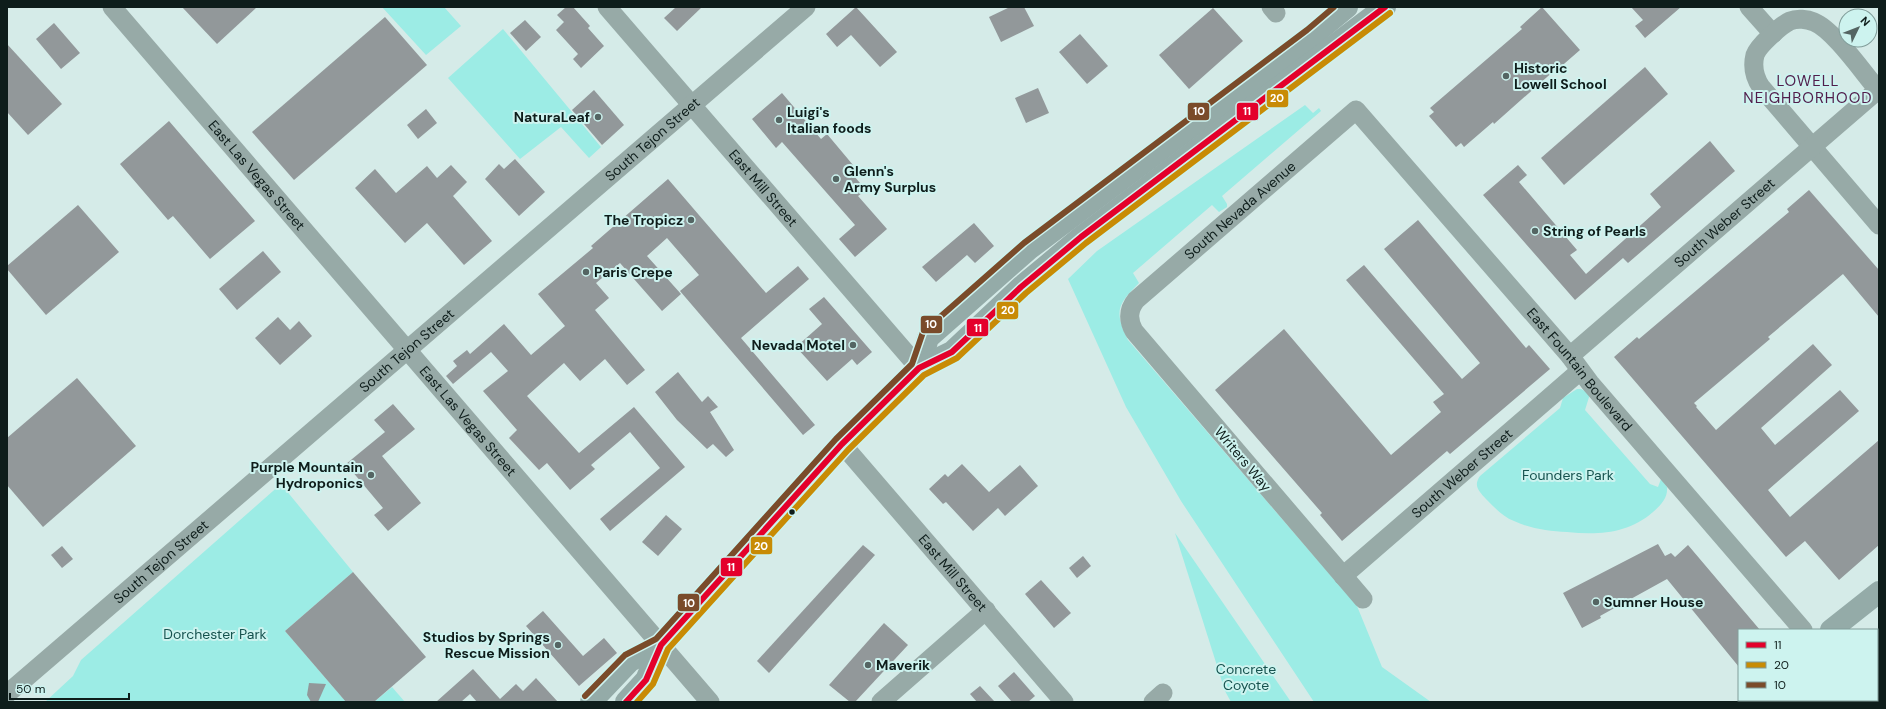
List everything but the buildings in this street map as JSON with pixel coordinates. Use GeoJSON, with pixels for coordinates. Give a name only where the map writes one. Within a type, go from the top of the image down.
{"type":"FeatureCollection","features":[{"type":"Feature","properties":{"kind":"main road"},"geometry":{"type":"LineString","coordinates":[[919,368],[928,338],[1029,249],[1312,36],[1347,7]]}},
{"type":"Feature","properties":{"kind":"main road"},"geometry":{"type":"LineString","coordinates":[[626,702],[646,680],[661,645],[842,444],[919,368],[952,352],[1021,287],[1081,237],[1385,7]]}},
{"type":"Feature","properties":{"kind":"main road"},"geometry":{"type":"LineString","coordinates":[[1832,629],[1879,592]]}},
{"type":"Feature","properties":{"kind":"main road"},"geometry":{"type":"LineString","coordinates":[[591,702],[630,661],[661,645]]}},
{"type":"Feature","properties":{"kind":"street","name":"East Las Vegas Street"},"geometry":{"type":"LineString","coordinates":[[112,7],[710,702]]}},
{"type":"Feature","properties":{"kind":"street","name":"East Mill Street"},"geometry":{"type":"LineString","coordinates":[[607,7],[919,368]]}},
{"type":"Feature","properties":{"kind":"street","name":"South Tejon Street"},"geometry":{"type":"LineString","coordinates":[[7,694],[806,7]]}},
{"type":"Feature","properties":{"kind":"street"},"geometry":{"type":"LineString","coordinates":[[1749,7],[1773,34]]}},
{"type":"Feature","properties":{"kind":"street"},"geometry":{"type":"LineString","coordinates":[[1879,90],[1828,31],[1820,25],[1804,19],[1788,22],[1759,47],[1755,55],[1754,71],[1756,79],[1761,87],[1879,225]]}},
{"type":"Feature","properties":{"kind":"street","name":"South Weber Street"},"geometry":{"type":"LineString","coordinates":[[1570,356],[1879,90]]}},
{"type":"Feature","properties":{"kind":"street","name":"South Nevada Avenue"},"geometry":{"type":"LineString","coordinates":[[1130,315],[1130,310],[1136,300],[1356,110]]}},
{"type":"Feature","properties":{"kind":"street","name":"East Fountain Boulevard"},"geometry":{"type":"LineString","coordinates":[[1356,110],[1570,356],[1580,371],[1802,629]]}},
{"type":"Feature","properties":{"kind":"street","name":"Writers Way"},"geometry":{"type":"LineString","coordinates":[[1130,315],[1134,331],[1363,599]]}},
{"type":"Feature","properties":{"kind":"street","name":"South Weber Street"},"geometry":{"type":"LineString","coordinates":[[1343,576],[1580,371]]}},
{"type":"Feature","properties":{"kind":"street","name":"East Mill Street"},"geometry":{"type":"LineString","coordinates":[[842,444],[1064,702]]}},
{"type":"Feature","properties":{"kind":"street"},"geometry":{"type":"LineString","coordinates":[[881,702],[986,610]]}},
{"type":"Feature","properties":{"kind":"green space"},"geometry":{"type":"Polygon","coordinates":[[[382,7],[444,7],[461,26],[426,55],[382,7]]]}},
{"type":"Feature","properties":{"kind":"green space"},"geometry":{"type":"Polygon","coordinates":[[[503,29],[601,147],[589,158],[561,127],[520,159],[448,78],[503,29]]]}},
{"type":"Feature","properties":{"kind":"green space"},"geometry":{"type":"Polygon","coordinates":[[[1305,105],[1313,113],[1319,108],[1321,111],[1222,196],[1227,204],[1227,207],[1219,212],[1212,205],[1133,273],[1139,283],[1122,303],[1120,309],[1121,322],[1128,340],[1357,606],[1382,667],[1431,702],[1314,702],[1181,501],[1126,407],[1068,279],[1097,251],[1305,105]]]}},
{"type":"Feature","properties":{"kind":"green space","name":"Founders Park"},"geometry":{"type":"Polygon","coordinates":[[[1577,389],[1581,389],[1590,394],[1585,410],[1650,484],[1658,487],[1661,479],[1667,487],[1665,498],[1656,509],[1643,519],[1623,529],[1601,533],[1579,533],[1533,528],[1520,524],[1502,514],[1486,499],[1477,486],[1480,476],[1560,408],[1563,398],[1577,389]]]}},
{"type":"Feature","properties":{"kind":"green space","name":"Dorchester Park"},"geometry":{"type":"Polygon","coordinates":[[[281,484],[353,572],[285,631],[346,702],[45,702],[73,676],[81,660],[281,484]]]}},
{"type":"Feature","properties":{"kind":"green space","name":"Concrete Coyote"},"geometry":{"type":"Polygon","coordinates":[[[1175,533],[1291,702],[1231,702],[1225,691],[1175,533]]]}},
{"type":"Feature","properties":{"kind":"green space"},"geometry":{"type":"Polygon","coordinates":[[[392,687],[405,702],[374,702],[392,687]]]}},
{"type":"Feature","properties":{"kind":"transit line","name":"10"},"geometry":{"type":"LineString","coordinates":[[585,696],[625,655],[656,639],[836,439],[912,364],[923,332],[1024,243],[1307,30],[1334,7]]}},
{"type":"Feature","properties":{"kind":"transit line","name":"11"},"geometry":{"type":"LineString","coordinates":[[626,702],[646,680],[661,645],[842,444],[919,368],[952,352],[1021,287],[1081,237],[1385,7]]}},
{"type":"Feature","properties":{"kind":"transit line","name":"20"},"geometry":{"type":"LineString","coordinates":[[637,702],[653,684],[668,649],[848,450],[924,375],[957,358],[1026,293],[1086,243],[1390,13]]}},
{"type":"Feature","properties":{"kind":"place","name":"Historic Lowell School"},"geometry":{"type":"Point","coordinates":[1506,76]}},
{"type":"Feature","properties":{"kind":"place","name":"NaturaLeaf"},"geometry":{"type":"Point","coordinates":[598,117]}},
{"type":"Feature","properties":{"kind":"place","name":"Luigi's Italian foods"},"geometry":{"type":"Point","coordinates":[779,120]}},
{"type":"Feature","properties":{"kind":"place","name":"Glenn's Army Surplus"},"geometry":{"type":"Point","coordinates":[836,179]}},
{"type":"Feature","properties":{"kind":"place","name":"The Tropicz"},"geometry":{"type":"Point","coordinates":[691,220]}},
{"type":"Feature","properties":{"kind":"place","name":"String of Pearls"},"geometry":{"type":"Point","coordinates":[1535,231]}},
{"type":"Feature","properties":{"kind":"place","name":"Paris Crepe"},"geometry":{"type":"Point","coordinates":[586,272]}},
{"type":"Feature","properties":{"kind":"place","name":"Nevada Motel"},"geometry":{"type":"Point","coordinates":[853,345]}},
{"type":"Feature","properties":{"kind":"place","name":"Purple Mountain Hydroponics"},"geometry":{"type":"Point","coordinates":[371,475]}},
{"type":"Feature","properties":{"kind":"place","name":"Sumner House"},"geometry":{"type":"Point","coordinates":[1596,602]}},
{"type":"Feature","properties":{"kind":"place","name":"Studios by Springs Rescue Mission"},"geometry":{"type":"Point","coordinates":[558,645]}},
{"type":"Feature","properties":{"kind":"place","name":"Maverik"},"geometry":{"type":"Point","coordinates":[868,665]}},
{"type":"Feature","properties":{"kind":"district","name":"LOWELL NEIGHBORHOOD"},"geometry":{"type":"Point","coordinates":[1808,90]}}]}
